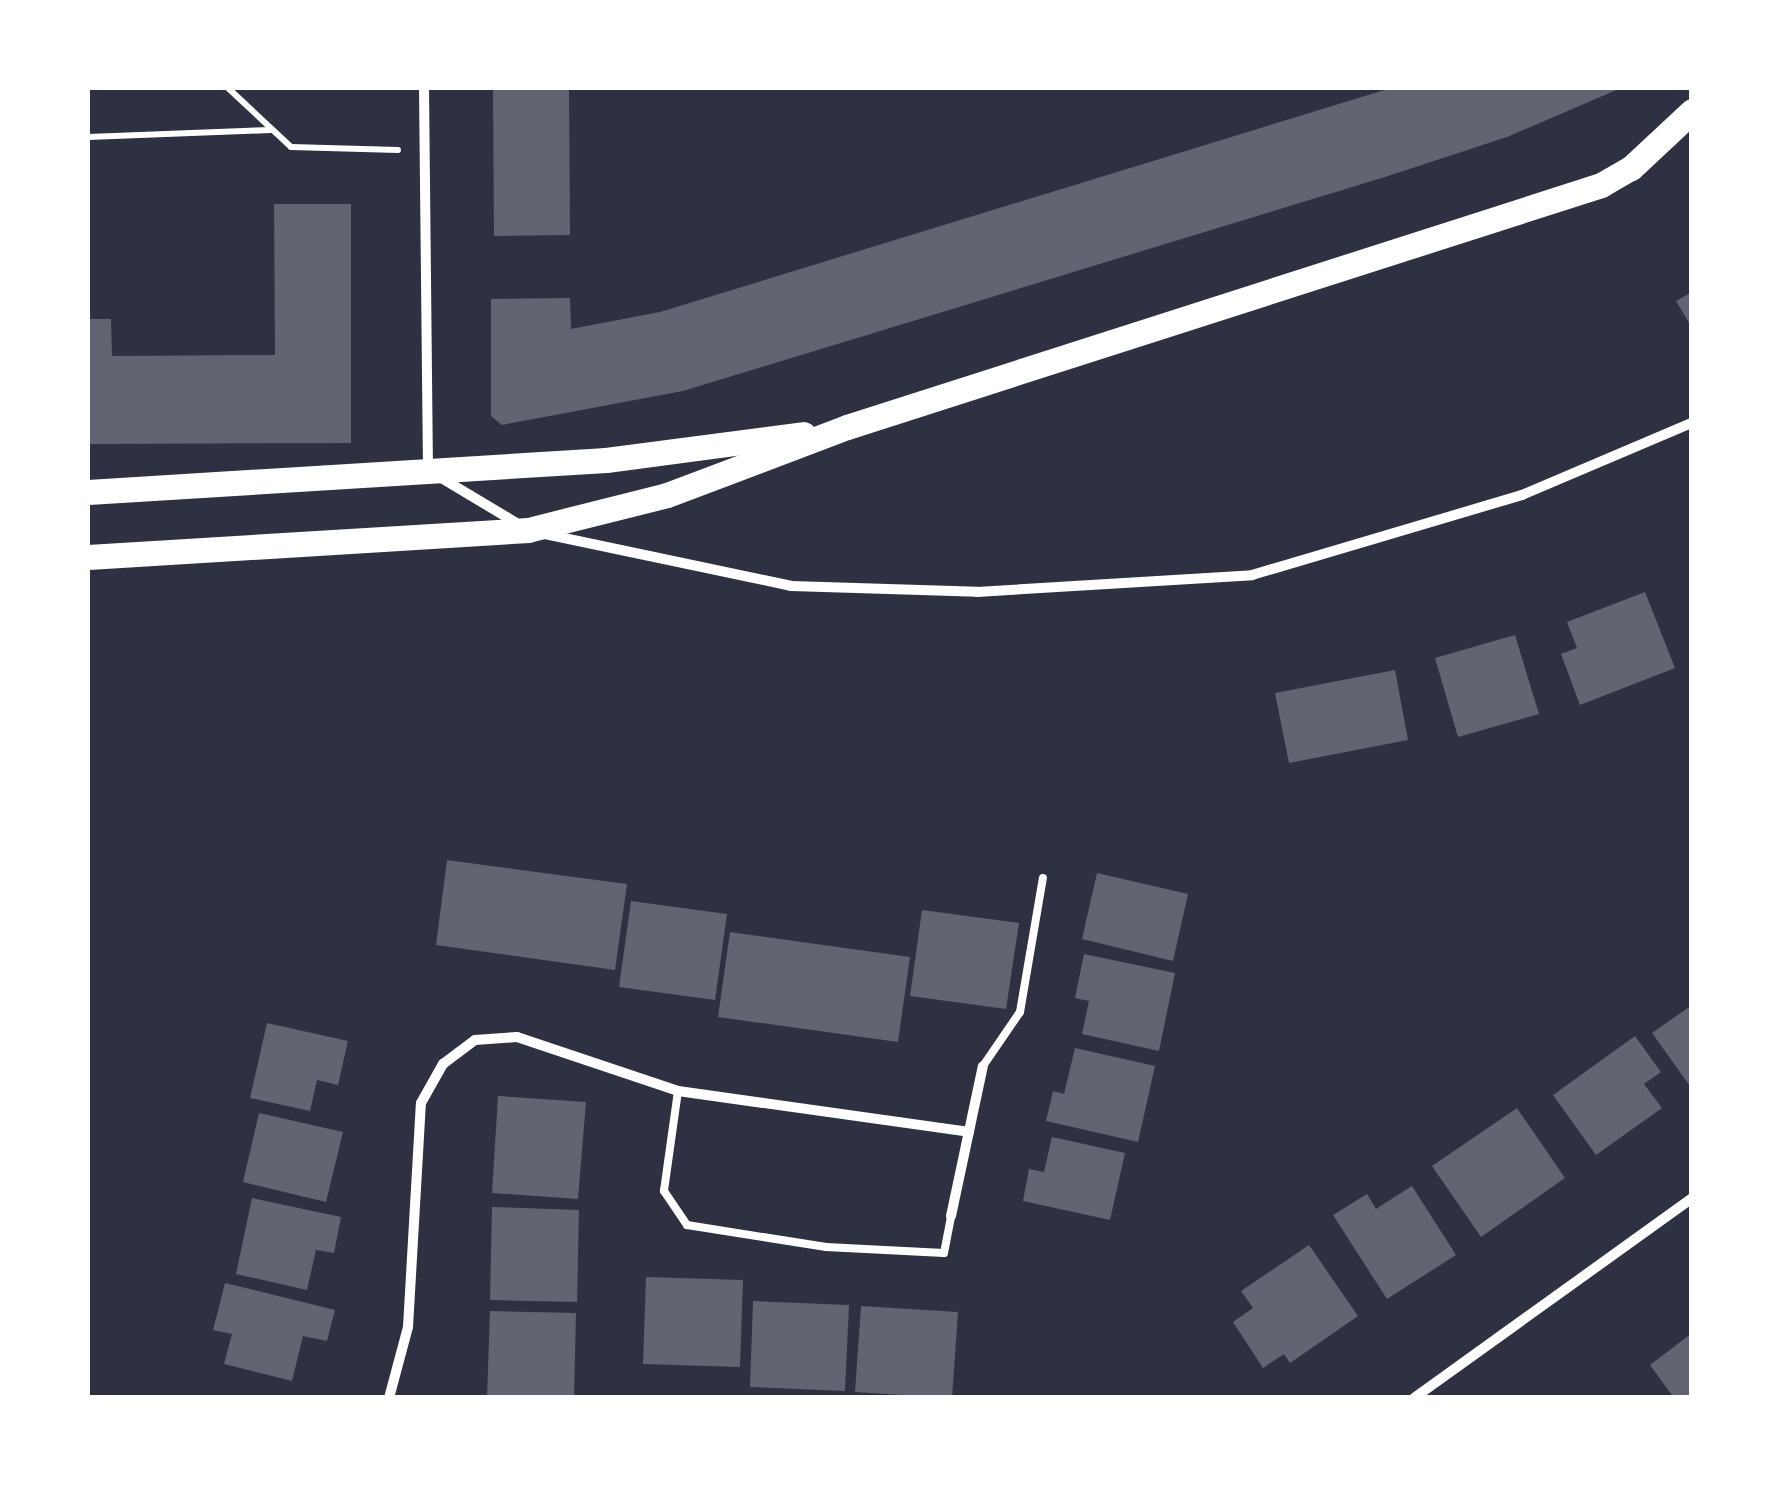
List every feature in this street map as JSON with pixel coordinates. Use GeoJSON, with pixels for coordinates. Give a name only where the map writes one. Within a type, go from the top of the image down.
{"type":"FeatureCollection","features":[{"type":"Feature","properties":{"kind":"main road"},"geometry":{"type":"LineString","coordinates":[[88,557],[528,530],[667,495],[847,428],[1601,185],[1658,146],[1692,111]]}},
{"type":"Feature","properties":{"kind":"main road"},"geometry":{"type":"LineString","coordinates":[[88,492],[606,460],[847,428]]}},
{"type":"Feature","properties":{"kind":"street"},"geometry":{"type":"LineString","coordinates":[[424,88],[428,470],[528,530],[791,586],[977,592],[1252,575],[1522,494],[1692,423]]}},
{"type":"Feature","properties":{"kind":"street"},"geometry":{"type":"LineString","coordinates":[[389,1398],[408,1327],[421,1103],[443,1064],[475,1040],[517,1037],[678,1091],[969,1132]]}},
{"type":"Feature","properties":{"kind":"street"},"geometry":{"type":"LineString","coordinates":[[951,1216],[983,1066]]}},
{"type":"Feature","properties":{"kind":"street"},"geometry":{"type":"LineString","coordinates":[[1414,1398],[1692,1198]]}},
{"type":"Feature","properties":{"kind":"lane"},"geometry":{"type":"LineString","coordinates":[[983,1066],[1020,1012],[1043,878]]}},
{"type":"Feature","properties":{"kind":"lane"},"geometry":{"type":"LineString","coordinates":[[678,1091],[664,1190],[687,1225],[826,1247],[944,1253],[951,1216]]}},
{"type":"Feature","properties":{"kind":"path"},"geometry":{"type":"LineString","coordinates":[[228,88],[291,147],[424,151]]}},
{"type":"Feature","properties":{"kind":"path"},"geometry":{"type":"LineString","coordinates":[[88,137],[272,130]]}},
{"type":"Feature","properties":{"kind":"building"},"geometry":{"type":"Polygon","coordinates":[[[493,88],[569,88],[570,235],[494,236],[493,88]]]}},
{"type":"Feature","properties":{"kind":"building"},"geometry":{"type":"Polygon","coordinates":[[[1391,88],[1621,88],[1507,137],[1385,177],[683,391],[502,425],[491,416],[491,299],[570,298],[571,329],[660,312],[1391,88]]]}},
{"type":"Feature","properties":{"kind":"building"},"geometry":{"type":"Polygon","coordinates":[[[274,204],[351,204],[351,443],[88,444],[88,319],[111,319],[112,356],[275,355],[274,204]]]}},
{"type":"Feature","properties":{"kind":"building"},"geometry":{"type":"Polygon","coordinates":[[[1692,292],[1692,328],[1676,301],[1692,292]]]}},
{"type":"Feature","properties":{"kind":"building"},"geometry":{"type":"Polygon","coordinates":[[[1645,592],[1675,668],[1580,705],[1561,654],[1577,648],[1567,622],[1645,592]]]}},
{"type":"Feature","properties":{"kind":"building"},"geometry":{"type":"Polygon","coordinates":[[[1515,635],[1539,714],[1458,737],[1435,658],[1515,635]]]}},
{"type":"Feature","properties":{"kind":"building"},"geometry":{"type":"Polygon","coordinates":[[[1395,670],[1408,740],[1289,763],[1275,693],[1395,670]]]}},
{"type":"Feature","properties":{"kind":"building"},"geometry":{"type":"Polygon","coordinates":[[[447,860],[627,884],[615,970],[436,945],[447,860]]]}},
{"type":"Feature","properties":{"kind":"building"},"geometry":{"type":"Polygon","coordinates":[[[1097,873],[1188,894],[1173,961],[1082,939],[1097,873]]]}},
{"type":"Feature","properties":{"kind":"building"},"geometry":{"type":"Polygon","coordinates":[[[631,901],[727,914],[715,1000],[619,987],[631,901]]]}},
{"type":"Feature","properties":{"kind":"building"},"geometry":{"type":"Polygon","coordinates":[[[922,910],[1019,923],[1006,1009],[910,996],[922,910]]]}},
{"type":"Feature","properties":{"kind":"building"},"geometry":{"type":"Polygon","coordinates":[[[730,932],[910,957],[898,1042],[718,1017],[730,932]]]}},
{"type":"Feature","properties":{"kind":"building"},"geometry":{"type":"Polygon","coordinates":[[[1084,954],[1175,973],[1159,1051],[1082,1034],[1089,1001],[1075,998],[1084,954]]]}},
{"type":"Feature","properties":{"kind":"building"},"geometry":{"type":"Polygon","coordinates":[[[1692,1005],[1692,1089],[1652,1033],[1692,1005]]]}},
{"type":"Feature","properties":{"kind":"building"},"geometry":{"type":"Polygon","coordinates":[[[267,1023],[348,1041],[338,1085],[317,1080],[310,1111],[250,1098],[267,1023]]]}},
{"type":"Feature","properties":{"kind":"building"},"geometry":{"type":"Polygon","coordinates":[[[1635,1036],[1661,1072],[1644,1084],[1662,1108],[1596,1155],[1553,1095],[1635,1036]]]}},
{"type":"Feature","properties":{"kind":"building"},"geometry":{"type":"Polygon","coordinates":[[[1075,1048],[1155,1066],[1138,1142],[1046,1121],[1053,1091],[1064,1094],[1075,1048]]]}},
{"type":"Feature","properties":{"kind":"building"},"geometry":{"type":"Polygon","coordinates":[[[498,1096],[586,1102],[578,1199],[492,1193],[498,1096]]]}},
{"type":"Feature","properties":{"kind":"building"},"geometry":{"type":"Polygon","coordinates":[[[1517,1108],[1565,1178],[1481,1237],[1432,1166],[1517,1108]]]}},
{"type":"Feature","properties":{"kind":"building"},"geometry":{"type":"Polygon","coordinates":[[[259,1113],[343,1132],[326,1202],[243,1182],[259,1113]]]}},
{"type":"Feature","properties":{"kind":"building"},"geometry":{"type":"Polygon","coordinates":[[[1052,1137],[1125,1153],[1110,1220],[1023,1201],[1029,1169],[1044,1172],[1052,1137]]]}},
{"type":"Feature","properties":{"kind":"building"},"geometry":{"type":"Polygon","coordinates":[[[1412,1186],[1456,1255],[1387,1299],[1333,1215],[1367,1194],[1376,1209],[1412,1186]]]}},
{"type":"Feature","properties":{"kind":"building"},"geometry":{"type":"Polygon","coordinates":[[[252,1198],[341,1217],[334,1253],[316,1250],[307,1290],[236,1274],[252,1198]]]}},
{"type":"Feature","properties":{"kind":"building"},"geometry":{"type":"Polygon","coordinates":[[[492,1207],[579,1210],[577,1302],[490,1300],[492,1207]]]}},
{"type":"Feature","properties":{"kind":"building"},"geometry":{"type":"Polygon","coordinates":[[[1309,1245],[1358,1316],[1290,1363],[1284,1354],[1263,1368],[1233,1322],[1253,1308],[1241,1291],[1309,1245]]]}},
{"type":"Feature","properties":{"kind":"building"},"geometry":{"type":"Polygon","coordinates":[[[646,1277],[743,1280],[740,1367],[643,1364],[646,1277]]]}},
{"type":"Feature","properties":{"kind":"building"},"geometry":{"type":"Polygon","coordinates":[[[225,1283],[335,1310],[327,1341],[303,1336],[292,1381],[224,1364],[232,1334],[213,1330],[225,1283]]]}},
{"type":"Feature","properties":{"kind":"building"},"geometry":{"type":"Polygon","coordinates":[[[753,1301],[849,1305],[845,1391],[750,1387],[753,1301]]]}},
{"type":"Feature","properties":{"kind":"building"},"geometry":{"type":"Polygon","coordinates":[[[861,1306],[958,1312],[952,1398],[855,1392],[861,1306]]]}},
{"type":"Feature","properties":{"kind":"building"},"geometry":{"type":"Polygon","coordinates":[[[490,1311],[576,1313],[574,1398],[487,1398],[490,1311]]]}},
{"type":"Feature","properties":{"kind":"building"},"geometry":{"type":"Polygon","coordinates":[[[1692,1333],[1692,1398],[1674,1398],[1650,1365],[1692,1333]]]}}]}
